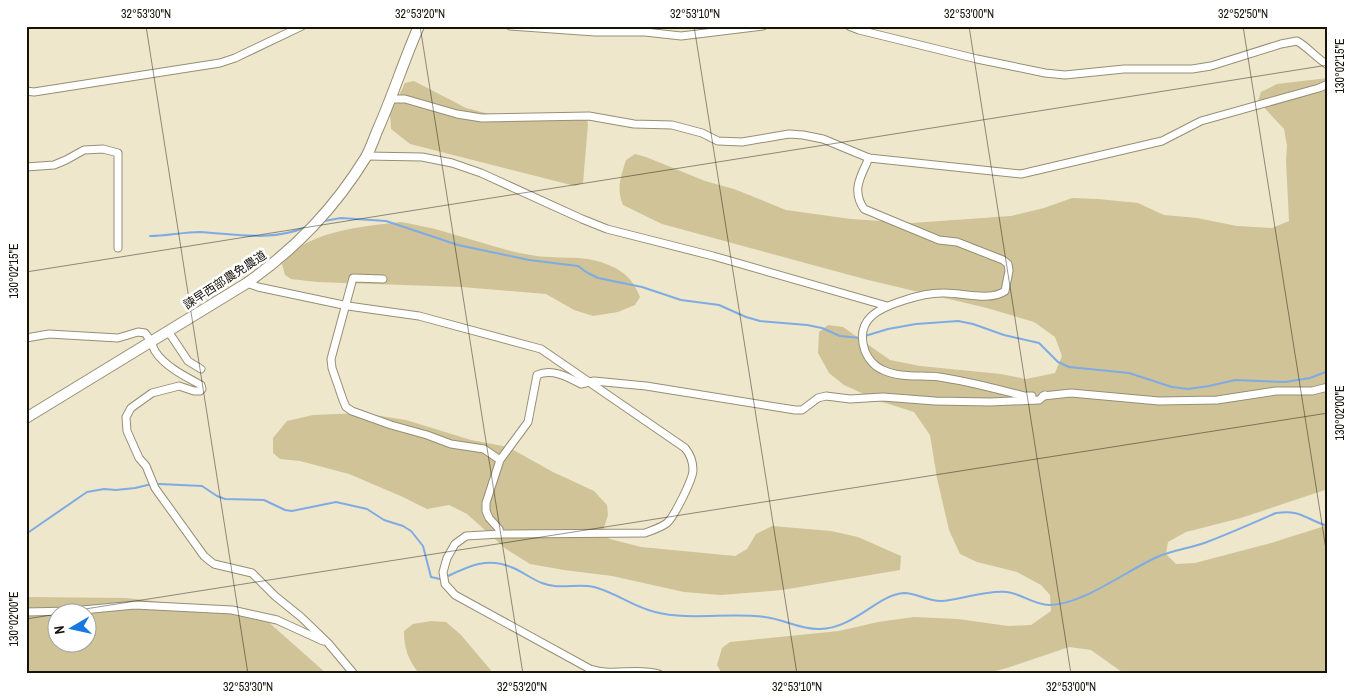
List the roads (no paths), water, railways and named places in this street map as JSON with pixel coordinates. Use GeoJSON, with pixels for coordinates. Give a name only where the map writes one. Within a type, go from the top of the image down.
{"type":"FeatureCollection","features":[{"type":"Feature","properties":{"kind":"street"},"geometry":{"type":"LineString","coordinates":[[26,92],[43,91],[220,62],[235,58],[302,26]]}},
{"type":"Feature","properties":{"kind":"street","name":"諫早西部農免農道"},"geometry":{"type":"LineString","coordinates":[[26,418],[247,283],[271,266],[308,233],[326,212],[366,156],[391,99],[418,26]]}},
{"type":"Feature","properties":{"kind":"street"},"geometry":{"type":"LineString","coordinates":[[510,26],[595,32],[645,32],[681,36],[762,26]]}},
{"type":"Feature","properties":{"kind":"street"},"geometry":{"type":"LineString","coordinates":[[849,26],[977,59],[1045,73],[1066,75],[1144,68],[1192,69],[1210,66],[1280,44],[1297,41],[1328,65]]}},
{"type":"Feature","properties":{"kind":"street"},"geometry":{"type":"LineString","coordinates":[[391,99],[405,99],[457,114],[482,118],[588,116],[634,124],[672,125],[718,141],[742,142],[789,134],[803,135],[823,139],[869,158],[1021,174],[1162,141],[1201,121],[1328,84]]}},
{"type":"Feature","properties":{"kind":"street"},"geometry":{"type":"LineString","coordinates":[[26,167],[54,165],[84,150],[103,149],[118,153],[118,248]]}},
{"type":"Feature","properties":{"kind":"street"},"geometry":{"type":"LineString","coordinates":[[366,156],[422,157],[452,163],[607,228],[714,256],[887,306]]}},
{"type":"Feature","properties":{"kind":"street"},"geometry":{"type":"LineString","coordinates":[[869,158],[858,183],[859,202],[864,209],[940,240],[957,242],[1004,260],[1008,264],[1009,271],[1005,291],[1000,295],[942,293],[919,296],[887,306],[875,312],[866,321],[862,331],[868,358],[883,371],[965,382],[1024,396],[1071,393],[1159,401],[1217,400],[1276,392],[1312,392],[1328,387]]}},
{"type":"Feature","properties":{"kind":"street"},"geometry":{"type":"LineString","coordinates":[[383,279],[353,278],[344,306],[331,359],[332,368],[346,407],[391,425],[427,435],[450,444],[484,449],[500,460]]}},
{"type":"Feature","properties":{"kind":"street"},"geometry":{"type":"LineString","coordinates":[[247,283],[258,288],[344,306],[419,316],[541,349],[685,448],[690,454],[693,472],[674,515],[658,529],[645,533],[466,536],[455,544],[447,558],[443,572],[445,584],[454,595],[590,669],[615,674],[647,670],[659,674]]}},
{"type":"Feature","properties":{"kind":"street"},"geometry":{"type":"LineString","coordinates":[[168,331],[188,361],[202,369]]}},
{"type":"Feature","properties":{"kind":"street"},"geometry":{"type":"LineString","coordinates":[[26,338],[48,334],[118,338],[138,332],[146,333],[163,360],[186,377],[201,385],[202,389],[194,392],[179,386],[152,393],[131,408],[126,417],[126,431],[139,458],[146,466],[159,494],[204,556],[214,564],[252,573],[328,643],[354,674]]}},
{"type":"Feature","properties":{"kind":"street"},"geometry":{"type":"LineString","coordinates":[[500,534],[489,518],[486,511],[486,503],[500,460],[528,422],[537,375],[544,372],[566,377],[581,384],[594,381],[646,386],[795,410],[802,410],[818,398],[826,396],[850,399],[883,397],[935,401],[990,402],[1038,400],[1045,396]]}},
{"type":"Feature","properties":{"kind":"street"},"geometry":{"type":"LineString","coordinates":[[26,612],[72,611],[135,605],[232,610],[277,620],[328,643]]}},
{"type":"Feature","properties":{"kind":"waterway"},"geometry":{"type":"LineString","coordinates":[[324,221],[341,218],[386,221],[458,245],[529,260],[578,266],[598,278],[642,287],[681,300],[719,305],[760,321],[807,325],[822,328],[840,336],[861,338]]}},
{"type":"Feature","properties":{"kind":"waterway"},"geometry":{"type":"LineString","coordinates":[[150,236],[200,232],[267,236],[293,232],[306,227]]}},
{"type":"Feature","properties":{"kind":"waterway"},"geometry":{"type":"LineString","coordinates":[[865,336],[888,329],[916,324],[958,321],[1039,343],[1058,362],[1069,367],[1129,373],[1172,387],[1188,389],[1235,380],[1285,382],[1310,378],[1328,371]]}},
{"type":"Feature","properties":{"kind":"waterway"},"geometry":{"type":"LineString","coordinates":[[26,534],[87,492],[104,489],[135,488],[152,484]]}},
{"type":"Feature","properties":{"kind":"waterway"},"geometry":{"type":"LineString","coordinates":[[159,484],[202,486],[225,499],[264,500],[285,510],[292,511],[336,502],[367,509],[384,520],[403,526],[411,531],[423,546],[431,577],[440,579]]}},
{"type":"Feature","properties":{"kind":"waterway"},"geometry":{"type":"LineString","coordinates":[[448,576],[479,564],[503,564],[548,585],[594,587],[609,592],[639,607],[668,615],[765,617],[806,628],[820,629],[844,624],[885,599],[904,593],[942,601],[991,592],[1007,592],[1044,605],[1062,604],[1090,594],[1157,557],[1207,542],[1276,513],[1292,512],[1328,526]]}}]}
